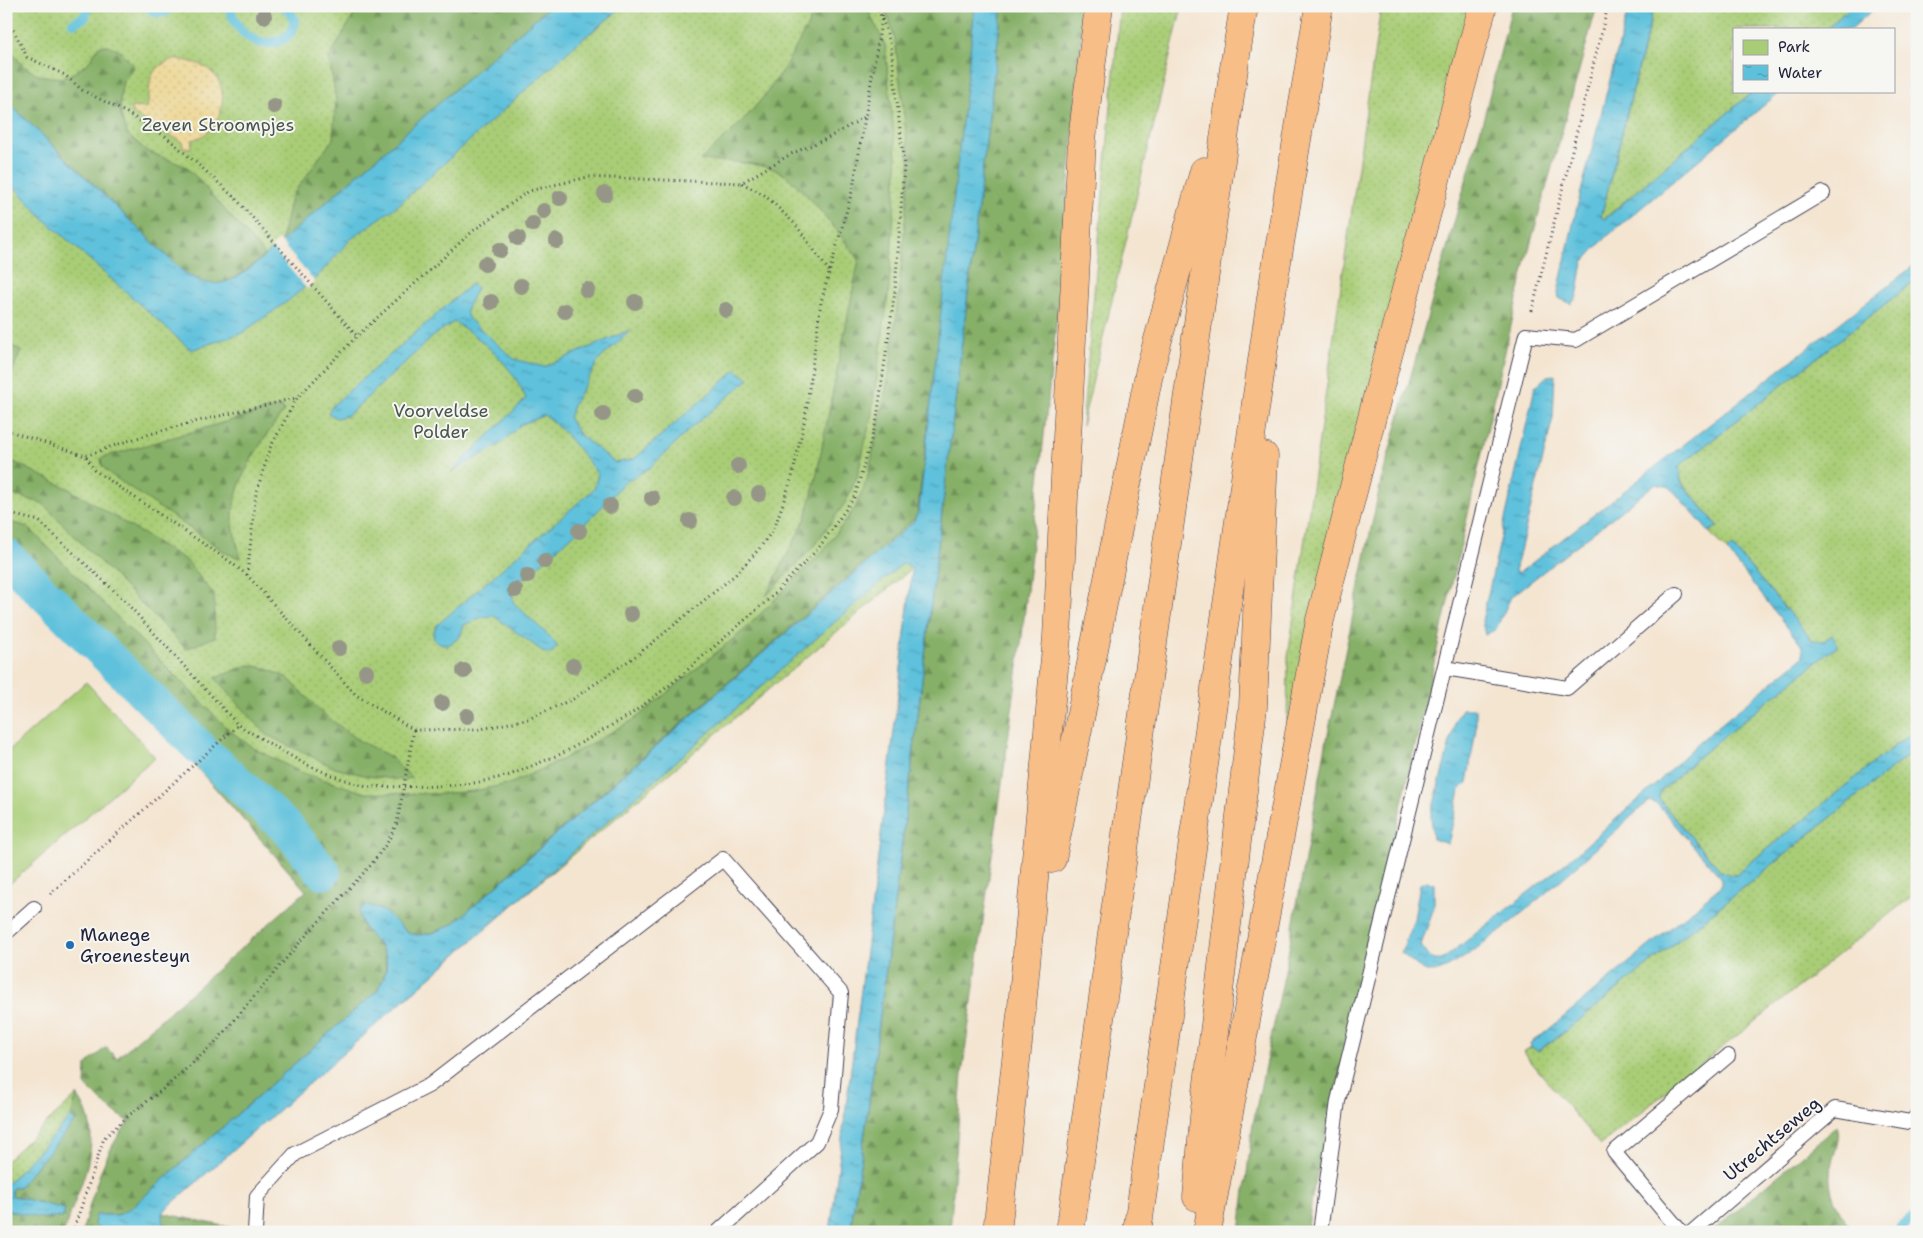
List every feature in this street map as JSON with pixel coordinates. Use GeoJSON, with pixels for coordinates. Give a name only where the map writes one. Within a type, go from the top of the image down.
{"type":"FeatureCollection","features":[{"type":"Feature","properties":{"kind":"highway"},"geometry":{"type":"LineString","coordinates":[[997,1232],[1022,1006],[1057,637],[1082,139],[1099,6]]}},
{"type":"Feature","properties":{"kind":"highway"},"geometry":{"type":"LineString","coordinates":[[1070,1232],[1244,6]]}},
{"type":"Feature","properties":{"kind":"highway"},"geometry":{"type":"LineString","coordinates":[[1137,1232],[1271,298],[1319,6]]}},
{"type":"Feature","properties":{"kind":"highway"},"geometry":{"type":"LineString","coordinates":[[1207,1232],[1320,620],[1382,378],[1483,6]]}},
{"type":"Feature","properties":{"kind":"highway"},"geometry":{"type":"LineString","coordinates":[[1022,1006],[1150,369],[1235,61]]}},
{"type":"Feature","properties":{"kind":"highway"},"geometry":{"type":"LineString","coordinates":[[1194,1232],[1204,1116],[1253,707],[1271,298]]}},
{"type":"Feature","properties":{"kind":"lane"},"geometry":{"type":"LineString","coordinates":[[1320,1232],[1338,1101],[1526,335],[1576,340],[1823,193]]}},
{"type":"Feature","properties":{"kind":"lane"},"geometry":{"type":"LineString","coordinates":[[1444,668],[1567,688],[1676,594]]}},
{"type":"Feature","properties":{"kind":"lane"},"geometry":{"type":"LineString","coordinates":[[255,1232],[257,1196],[295,1154],[430,1085],[723,859],[841,993],[831,1109],[817,1142],[718,1232]]}},
{"type":"Feature","properties":{"kind":"lane"},"geometry":{"type":"LineString","coordinates":[[6,933],[34,908]]}},
{"type":"Feature","properties":{"kind":"lane"},"geometry":{"type":"LineString","coordinates":[[1681,1232],[1614,1152],[1728,1056]]}},
{"type":"Feature","properties":{"kind":"lane","name":"Utrechtseweg"},"geometry":{"type":"LineString","coordinates":[[1692,1232],[1836,1109],[1910,1122],[1917,1116]]}},
{"type":"Feature","properties":{"kind":"path"},"geometry":{"type":"LineString","coordinates":[[6,512],[39,521],[123,599],[238,725],[303,763],[366,787],[475,783],[510,775],[563,753],[630,715],[670,685],[769,599],[818,549],[850,505],[861,479],[877,419],[895,291],[904,166],[891,46],[876,6]]}},
{"type":"Feature","properties":{"kind":"path"},"geometry":{"type":"LineString","coordinates":[[86,456],[94,470],[230,561],[246,575],[356,695],[414,730],[481,729],[528,719],[573,699],[640,653],[735,575],[774,529],[792,477],[805,418],[821,302],[853,188],[884,6]]}},
{"type":"Feature","properties":{"kind":"path"},"geometry":{"type":"LineString","coordinates":[[1526,335],[1608,6]]}},
{"type":"Feature","properties":{"kind":"path"},"geometry":{"type":"LineString","coordinates":[[6,23],[14,31],[27,57],[64,75],[82,90],[128,113],[165,136],[208,172],[237,200],[357,336]]}},
{"type":"Feature","properties":{"kind":"path"},"geometry":{"type":"LineString","coordinates":[[741,183],[791,154],[826,139],[866,117]]}},
{"type":"Feature","properties":{"kind":"path"},"geometry":{"type":"LineString","coordinates":[[246,575],[256,494],[264,466],[270,448],[297,398],[357,336],[473,231],[529,192],[588,177],[741,183],[766,196],[796,225],[829,271]]}},
{"type":"Feature","properties":{"kind":"path"},"geometry":{"type":"LineString","coordinates":[[6,430],[86,456],[115,444],[163,430],[297,398]]}},
{"type":"Feature","properties":{"kind":"path"},"geometry":{"type":"LineString","coordinates":[[34,908],[238,725]]}},
{"type":"Feature","properties":{"kind":"path"},"geometry":{"type":"LineString","coordinates":[[73,1232],[104,1138],[216,1042],[300,942],[371,865],[387,843],[397,823],[414,730]]}},
{"type":"Feature","properties":{"kind":"green space","name":"Voorveldse Polder"},"geometry":{"type":"Polygon","coordinates":[[[6,6],[1018,6],[954,533],[520,899],[404,1000],[203,774],[42,606],[6,574],[6,6]]]}},
{"type":"Feature","properties":{"kind":"green space"},"geometry":{"type":"Polygon","coordinates":[[[359,6],[550,6],[281,242],[291,197],[333,139],[336,100],[329,58],[359,6]]]}},
{"type":"Feature","properties":{"kind":"green space"},"geometry":{"type":"Polygon","coordinates":[[[818,6],[866,6],[885,45],[897,167],[889,289],[871,418],[857,477],[845,503],[814,546],[766,596],[806,518],[816,478],[859,259],[808,197],[776,170],[739,162],[700,160],[739,125],[768,90],[791,55],[818,6]]]}},
{"type":"Feature","properties":{"kind":"green space"},"geometry":{"type":"Polygon","coordinates":[[[882,6],[975,6],[956,198],[917,516],[453,924],[429,934],[412,934],[397,925],[378,908],[360,923],[380,946],[386,961],[383,979],[378,990],[131,1208],[118,1215],[97,1215],[94,1225],[104,1232],[82,1232],[105,1160],[129,1122],[106,1106],[85,1085],[86,1065],[106,1047],[117,1058],[306,891],[123,688],[6,574],[6,521],[28,527],[228,729],[253,748],[300,772],[365,793],[440,794],[474,791],[512,783],[565,758],[635,719],[744,630],[822,552],[855,508],[867,480],[890,370],[910,166],[895,40],[889,19],[882,6]]]}},
{"type":"Feature","properties":{"kind":"green space"},"geometry":{"type":"Polygon","coordinates":[[[1002,6],[1084,6],[1058,308],[1021,645],[962,1074],[950,1232],[850,1232],[867,1118],[913,756],[1002,6]]]}},
{"type":"Feature","properties":{"kind":"green space"},"geometry":{"type":"Polygon","coordinates":[[[1120,6],[1182,6],[1082,426],[1120,6]]]}},
{"type":"Feature","properties":{"kind":"green space"},"geometry":{"type":"Polygon","coordinates":[[[1381,6],[1472,6],[1287,724],[1288,657],[1381,6]]]}},
{"type":"Feature","properties":{"kind":"green space"},"geometry":{"type":"Polygon","coordinates":[[[1512,6],[1597,6],[1526,260],[1313,1192],[1307,1232],[1240,1232],[1253,1123],[1284,976],[1326,744],[1381,481],[1484,117],[1512,6]]]}},
{"type":"Feature","properties":{"kind":"green space"},"geometry":{"type":"Polygon","coordinates":[[[1654,6],[1852,6],[1827,28],[1733,28],[1733,92],[1752,92],[1604,219],[1601,217],[1654,6]]]}},
{"type":"Feature","properties":{"kind":"green space"},"geometry":{"type":"Polygon","coordinates":[[[6,33],[12,52],[23,66],[38,75],[61,78],[74,73],[89,62],[99,46],[110,46],[123,54],[134,66],[123,81],[120,98],[121,116],[128,135],[147,151],[187,167],[265,255],[244,272],[224,283],[204,282],[192,277],[179,268],[6,100],[6,33]]]}},
{"type":"Feature","properties":{"kind":"green space"},"geometry":{"type":"Polygon","coordinates":[[[1917,279],[1917,728],[1736,874],[1730,875],[1721,871],[1661,802],[1659,797],[1661,791],[1697,758],[1838,645],[1812,640],[1733,547],[1727,551],[1709,532],[1718,526],[1681,481],[1679,466],[1917,279]]]}},
{"type":"Feature","properties":{"kind":"green space"},"geometry":{"type":"Polygon","coordinates":[[[6,342],[21,351],[6,386],[6,342]]]}},
{"type":"Feature","properties":{"kind":"green space"},"geometry":{"type":"Polygon","coordinates":[[[281,406],[284,411],[257,450],[242,478],[237,493],[233,523],[241,558],[228,554],[110,474],[102,466],[101,458],[281,406]]]}},
{"type":"Feature","properties":{"kind":"green space"},"geometry":{"type":"Polygon","coordinates":[[[6,458],[69,489],[187,561],[214,595],[215,637],[186,649],[42,503],[6,493],[6,458]]]}},
{"type":"Feature","properties":{"kind":"green space"},"geometry":{"type":"Polygon","coordinates":[[[249,665],[265,668],[288,678],[320,711],[356,739],[391,757],[412,778],[401,780],[367,776],[335,768],[267,735],[215,678],[249,665]]]}},
{"type":"Feature","properties":{"kind":"green space"},"geometry":{"type":"Polygon","coordinates":[[[86,682],[155,757],[6,887],[6,753],[86,682]]]}},
{"type":"Feature","properties":{"kind":"green space"},"geometry":{"type":"Polygon","coordinates":[[[1917,748],[1917,892],[1600,1145],[1523,1052],[1531,1047],[1538,1051],[1556,1039],[1917,748]]]}},
{"type":"Feature","properties":{"kind":"green space"},"geometry":{"type":"Polygon","coordinates":[[[77,1095],[71,1117],[6,1185],[6,1161],[77,1095]]]}},
{"type":"Feature","properties":{"kind":"green space"},"geometry":{"type":"Polygon","coordinates":[[[77,1095],[86,1112],[90,1128],[91,1146],[83,1180],[64,1232],[6,1232],[6,1210],[52,1219],[65,1209],[13,1196],[11,1191],[14,1187],[19,1187],[74,1121],[71,1117],[77,1095]]]}},
{"type":"Feature","properties":{"kind":"green space"},"geometry":{"type":"Polygon","coordinates":[[[1837,1126],[1837,1147],[1831,1167],[1830,1185],[1835,1201],[1853,1232],[1711,1232],[1837,1126]]]}},
{"type":"Feature","properties":{"kind":"green space"},"geometry":{"type":"Polygon","coordinates":[[[162,1213],[233,1228],[233,1232],[173,1230],[163,1224],[162,1213]]]}},
{"type":"Feature","properties":{"kind":"sand"},"geometry":{"type":"Polygon","coordinates":[[[172,59],[190,61],[208,69],[217,78],[223,96],[222,106],[215,124],[201,137],[192,140],[191,148],[183,147],[182,142],[132,113],[131,107],[147,108],[153,74],[163,64],[172,59]]]}},
{"type":"Feature","properties":{"kind":"water"},"geometry":{"type":"Polygon","coordinates":[[[550,6],[624,6],[580,41],[397,206],[351,239],[315,279],[288,301],[242,333],[191,350],[44,219],[6,178],[6,100],[179,268],[194,278],[208,283],[221,283],[233,279],[257,263],[550,6]]]}},
{"type":"Feature","properties":{"kind":"water"},"geometry":{"type":"Polygon","coordinates":[[[975,6],[1002,6],[913,756],[867,1118],[850,1232],[830,1232],[892,748],[912,571],[907,564],[902,564],[876,586],[162,1214],[163,1224],[173,1230],[190,1232],[104,1232],[94,1225],[96,1215],[118,1215],[131,1208],[378,990],[385,974],[386,962],[384,953],[367,931],[359,911],[367,905],[380,910],[390,916],[410,934],[420,935],[434,932],[453,924],[914,521],[919,509],[975,6]]]}},
{"type":"Feature","properties":{"kind":"water"},"geometry":{"type":"Polygon","coordinates":[[[1629,6],[1654,6],[1601,217],[1605,219],[1752,92],[1780,92],[1604,239],[1583,262],[1577,297],[1571,304],[1559,298],[1558,292],[1576,211],[1629,6]]]}},
{"type":"Feature","properties":{"kind":"water"},"geometry":{"type":"Polygon","coordinates":[[[1852,6],[1877,6],[1852,28],[1827,28],[1852,6]]]}},
{"type":"Feature","properties":{"kind":"water"},"geometry":{"type":"Polygon","coordinates":[[[1917,263],[1917,279],[1679,466],[1681,482],[1718,526],[1709,532],[1670,487],[1655,484],[1511,597],[1496,629],[1485,635],[1482,621],[1535,387],[1547,376],[1555,375],[1553,418],[1515,571],[1519,573],[1917,263]]]}},
{"type":"Feature","properties":{"kind":"water"},"geometry":{"type":"Polygon","coordinates":[[[471,284],[477,288],[466,310],[468,318],[514,359],[544,367],[632,329],[599,360],[573,405],[569,419],[579,434],[615,463],[634,459],[736,370],[749,379],[692,427],[651,467],[623,483],[607,502],[573,535],[516,585],[513,592],[513,602],[552,639],[557,646],[551,654],[545,653],[494,616],[482,617],[464,625],[460,637],[447,646],[434,640],[433,634],[436,626],[594,489],[598,474],[566,434],[545,415],[520,425],[501,444],[451,472],[526,399],[521,387],[506,365],[486,345],[454,322],[437,333],[347,416],[336,418],[328,413],[333,405],[471,284]]]}},
{"type":"Feature","properties":{"kind":"water"},"geometry":{"type":"Polygon","coordinates":[[[1732,546],[1812,640],[1824,641],[1832,635],[1838,645],[1697,758],[1661,791],[1659,797],[1661,802],[1721,871],[1730,875],[1736,874],[1917,728],[1917,748],[1572,1026],[1538,1051],[1531,1047],[1530,1043],[1721,886],[1721,879],[1717,873],[1657,804],[1649,801],[1575,868],[1477,949],[1451,965],[1433,972],[1420,968],[1401,953],[1414,919],[1420,884],[1427,881],[1434,884],[1434,907],[1421,945],[1431,959],[1442,960],[1562,866],[1654,786],[1699,742],[1803,657],[1802,646],[1727,551],[1732,546]]]}},
{"type":"Feature","properties":{"kind":"water"},"geometry":{"type":"Polygon","coordinates":[[[1462,709],[1476,709],[1476,729],[1467,783],[1460,790],[1448,844],[1433,839],[1431,816],[1456,719],[1462,709]]]}},
{"type":"Feature","properties":{"kind":"water"},"geometry":{"type":"Polygon","coordinates":[[[71,1117],[75,1121],[19,1187],[14,1187],[11,1191],[13,1196],[65,1209],[63,1217],[40,1218],[6,1210],[6,1185],[71,1117]]]}},
{"type":"Feature","properties":{"kind":"pier"},"geometry":{"type":"Polygon","coordinates":[[[279,240],[315,282],[307,289],[271,247],[279,240]]]}},
{"type":"Feature","properties":{"kind":"waterway"},"geometry":{"type":"LineString","coordinates":[[73,23],[85,17],[87,6]]}},
{"type":"Feature","properties":{"kind":"waterway"},"geometry":{"type":"LineString","coordinates":[[148,6],[154,12],[165,12],[170,6]]}},
{"type":"Feature","properties":{"kind":"waterway"},"geometry":{"type":"LineString","coordinates":[[229,6],[238,26],[245,33],[252,39],[270,43],[290,34],[295,22],[290,12],[284,6]]}},
{"type":"Feature","properties":{"kind":"waterway"},"geometry":{"type":"LineString","coordinates":[[6,556],[200,748]]}},
{"type":"Feature","properties":{"kind":"waterway"},"geometry":{"type":"LineString","coordinates":[[213,760],[288,829],[323,872]]}},
{"type":"Feature","properties":{"kind":"waterway"},"geometry":{"type":"LineString","coordinates":[[1896,1232],[1917,1214]]}},
{"type":"Feature","properties":{"kind":"place","name":"Manege Groenesteyn"},"geometry":{"type":"Point","coordinates":[70,945]}},
{"type":"Feature","properties":{"kind":"park label","name":"Zeven Stroompjes"},"geometry":{"type":"Point","coordinates":[218,125]}}]}
